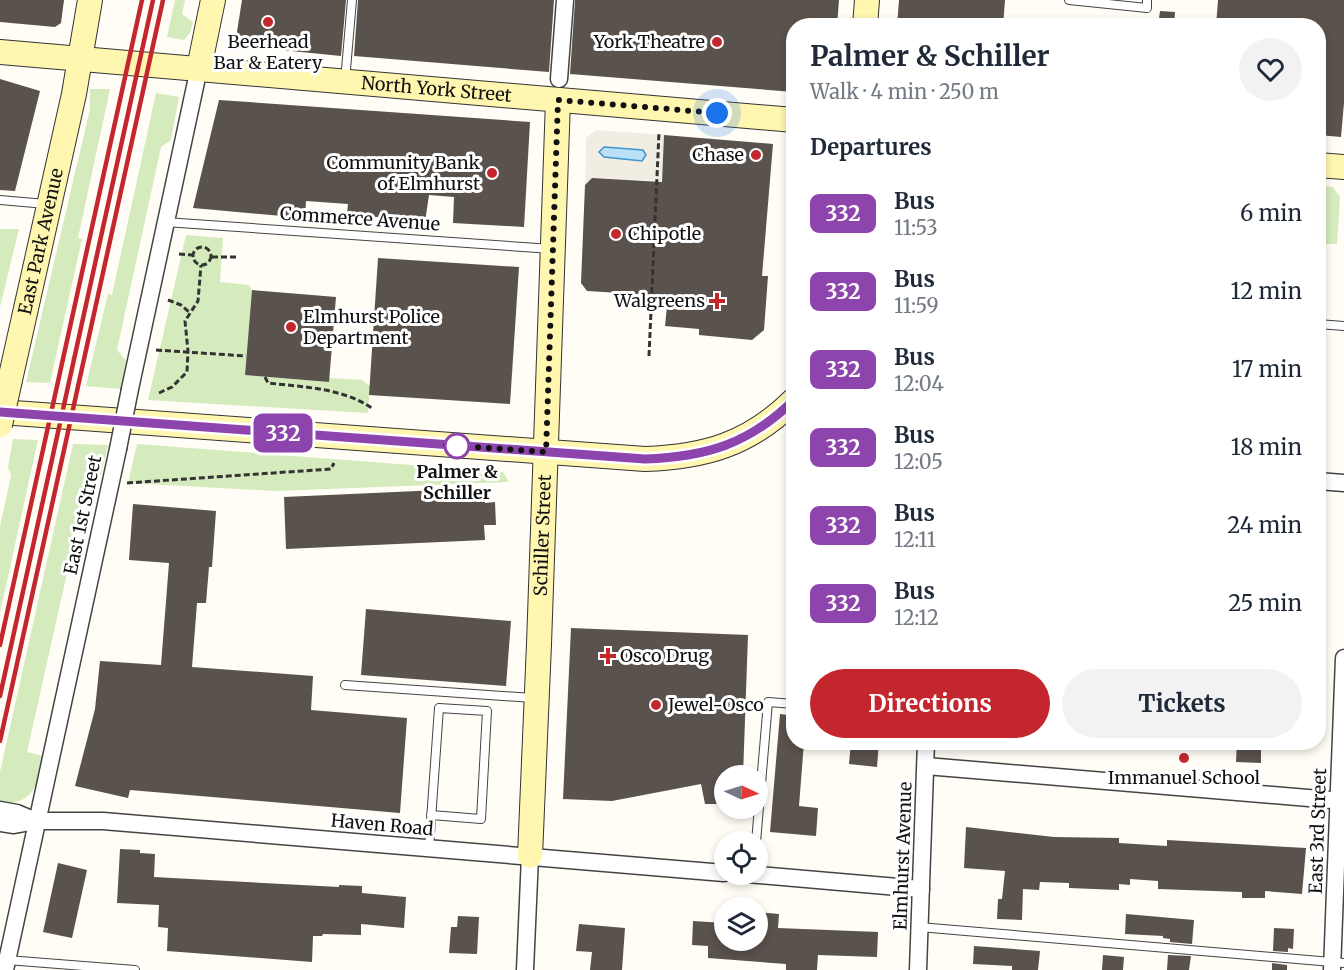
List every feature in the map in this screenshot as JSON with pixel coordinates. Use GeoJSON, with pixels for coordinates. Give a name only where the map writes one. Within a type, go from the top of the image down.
{"type":"FeatureCollection","features":[{"type":"Feature","properties":{"kind":"street","name":"East Park Avenue"},"geometry":{"type":"LineString","coordinates":[[0,425],[74,94],[90,0]]}},
{"type":"Feature","properties":{"kind":"street"},"geometry":{"type":"LineString","coordinates":[[200,68],[213,0]]}},
{"type":"Feature","properties":{"kind":"street"},"geometry":{"type":"LineString","coordinates":[[558,89],[565,0]]}},
{"type":"Feature","properties":{"kind":"street"},"geometry":{"type":"LineString","coordinates":[[866,18],[867,0]]}},
{"type":"Feature","properties":{"kind":"street","name":"North York Street"},"geometry":{"type":"LineString","coordinates":[[0,52],[345,81],[558,89],[786,119]]}},
{"type":"Feature","properties":{"kind":"street","name":"East 1st Street"},"geometry":{"type":"LineString","coordinates":[[6,965],[200,68]]}},
{"type":"Feature","properties":{"kind":"street","name":"Schiller Street"},"geometry":{"type":"LineString","coordinates":[[525,970],[537,699],[558,89]]}},
{"type":"Feature","properties":{"kind":"street"},"geometry":{"type":"LineString","coordinates":[[1326,166],[1344,167]]}},
{"type":"Feature","properties":{"kind":"street"},"geometry":{"type":"LineString","coordinates":[[0,412],[645,459],[699,455],[760,429],[786,407]]}},
{"type":"Feature","properties":{"kind":"street"},"geometry":{"type":"LineString","coordinates":[[1326,482],[1344,483]]}},
{"type":"Feature","properties":{"kind":"street","name":"East 3rd Street"},"geometry":{"type":"LineString","coordinates":[[1336,965],[1344,658]]}},
{"type":"Feature","properties":{"kind":"street","name":"Elmhurst Avenue"},"geometry":{"type":"LineString","coordinates":[[918,970],[926,750]]}},
{"type":"Feature","properties":{"kind":"street"},"geometry":{"type":"LineString","coordinates":[[926,766],[1342,801]]}},
{"type":"Feature","properties":{"kind":"street","name":"Haven Road"},"geometry":{"type":"LineString","coordinates":[[0,810],[17,813],[36,821]]}},
{"type":"Feature","properties":{"kind":"street","name":"Haven Road"},"geometry":{"type":"LineString","coordinates":[[0,823],[14,825],[36,821],[104,821],[714,872]]}},
{"type":"Feature","properties":{"kind":"street"},"geometry":{"type":"LineString","coordinates":[[768,876],[921,889]]}},
{"type":"Feature","properties":{"kind":"lane"},"geometry":{"type":"LineString","coordinates":[[345,81],[352,0]]}},
{"type":"Feature","properties":{"kind":"lane"},"geometry":{"type":"LineString","coordinates":[[1069,0],[1147,9],[1148,0]]}},
{"type":"Feature","properties":{"kind":"lane"},"geometry":{"type":"LineString","coordinates":[[0,201],[50,204]]}},
{"type":"Feature","properties":{"kind":"lane","name":"Commerce Avenue"},"geometry":{"type":"LineString","coordinates":[[165,222],[552,249]]}},
{"type":"Feature","properties":{"kind":"lane"},"geometry":{"type":"LineString","coordinates":[[1326,325],[1344,326]]}},
{"type":"Feature","properties":{"kind":"lane"},"geometry":{"type":"LineString","coordinates":[[345,685],[537,699]]}},
{"type":"Feature","properties":{"kind":"lane"},"geometry":{"type":"LineString","coordinates":[[431,815],[481,819],[488,696]]}},
{"type":"Feature","properties":{"kind":"lane"},"geometry":{"type":"LineString","coordinates":[[757,831],[768,702],[786,703]]}},
{"type":"Feature","properties":{"kind":"lane"},"geometry":{"type":"LineString","coordinates":[[429,848],[439,708],[487,711]]}},
{"type":"Feature","properties":{"kind":"lane"},"geometry":{"type":"LineString","coordinates":[[919,927],[1336,965]]}},
{"type":"Feature","properties":{"kind":"lane"},"geometry":{"type":"LineString","coordinates":[[6,965],[135,970]]}},
{"type":"Feature","properties":{"kind":"path"},"geometry":{"type":"LineString","coordinates":[[649,356],[659,132]]}},
{"type":"Feature","properties":{"kind":"path"},"geometry":{"type":"LineString","coordinates":[[202,246],[203,239]]}},
{"type":"Feature","properties":{"kind":"path"},"geometry":{"type":"LineString","coordinates":[[201,265],[194,261],[193,255],[195,250],[202,246]]}},
{"type":"Feature","properties":{"kind":"path"},"geometry":{"type":"LineString","coordinates":[[201,265],[209,262],[212,256],[210,250],[202,246]]}},
{"type":"Feature","properties":{"kind":"path"},"geometry":{"type":"LineString","coordinates":[[179,254],[193,255]]}},
{"type":"Feature","properties":{"kind":"path"},"geometry":{"type":"LineString","coordinates":[[212,256],[237,258]]}},
{"type":"Feature","properties":{"kind":"path"},"geometry":{"type":"LineString","coordinates":[[159,393],[172,387],[187,372],[188,351],[185,321],[198,301],[201,265]]}},
{"type":"Feature","properties":{"kind":"path"},"geometry":{"type":"LineString","coordinates":[[168,300],[181,305],[190,313]]}},
{"type":"Feature","properties":{"kind":"path"},"geometry":{"type":"LineString","coordinates":[[156,350],[246,356]]}},
{"type":"Feature","properties":{"kind":"path"},"geometry":{"type":"LineString","coordinates":[[265,377],[268,383],[326,390],[362,400],[374,409]]}},
{"type":"Feature","properties":{"kind":"path"},"geometry":{"type":"LineString","coordinates":[[127,483],[331,469],[334,463]]}},
{"type":"Feature","properties":{"kind":"green space"},"geometry":{"type":"Polygon","coordinates":[[[175,0],[185,0],[182,14],[193,22],[190,33],[184,40],[167,37],[175,0]]]}},
{"type":"Feature","properties":{"kind":"green space"},"geometry":{"type":"Polygon","coordinates":[[[90,89],[110,89],[78,238],[82,239],[50,383],[26,382],[90,109],[90,89]]]}},
{"type":"Feature","properties":{"kind":"green space"},"geometry":{"type":"Polygon","coordinates":[[[156,93],[179,97],[171,140],[161,147],[117,350],[126,361],[121,389],[86,386],[108,294],[112,295],[156,93]]]}},
{"type":"Feature","properties":{"kind":"green space"},"geometry":{"type":"Polygon","coordinates":[[[1326,186],[1333,187],[1340,197],[1337,244],[1326,244],[1326,186]]]}},
{"type":"Feature","properties":{"kind":"green space"},"geometry":{"type":"Polygon","coordinates":[[[0,229],[19,229],[0,307],[0,229]]]}},
{"type":"Feature","properties":{"kind":"green space"},"geometry":{"type":"Polygon","coordinates":[[[186,235],[223,238],[220,282],[249,285],[252,290],[245,375],[329,382],[329,378],[362,380],[370,386],[368,413],[148,400],[186,235]]]}},
{"type":"Feature","properties":{"kind":"green space"},"geometry":{"type":"Polygon","coordinates":[[[13,439],[38,440],[0,613],[0,526],[11,475],[8,467],[13,439]]]}},
{"type":"Feature","properties":{"kind":"green space"},"geometry":{"type":"Polygon","coordinates":[[[73,444],[108,445],[101,475],[89,475],[27,752],[43,756],[39,776],[27,796],[12,803],[0,804],[0,772],[73,444]]]}},
{"type":"Feature","properties":{"kind":"green space"},"geometry":{"type":"Polygon","coordinates":[[[137,444],[503,472],[509,482],[276,491],[128,483],[137,444]]]}},
{"type":"Feature","properties":{"kind":"shaded area"},"geometry":{"type":"Polygon","coordinates":[[[596,130],[664,135],[662,181],[592,178],[585,185],[586,138],[596,130]]]}},
{"type":"Feature","properties":{"kind":"water"},"geometry":{"type":"Polygon","coordinates":[[[604,147],[643,150],[646,155],[642,161],[604,157],[599,152],[604,147]]]}},
{"type":"Feature","properties":{"kind":"building"},"geometry":{"type":"Polygon","coordinates":[[[0,0],[64,0],[61,23],[55,27],[0,22],[0,0]]]}},
{"type":"Feature","properties":{"kind":"building"},"geometry":{"type":"Polygon","coordinates":[[[242,0],[346,0],[341,56],[242,46],[236,38],[242,0]]]}},
{"type":"Feature","properties":{"kind":"building"},"geometry":{"type":"Polygon","coordinates":[[[358,0],[554,0],[549,72],[354,56],[358,0]]]}},
{"type":"Feature","properties":{"kind":"building"},"geometry":{"type":"Polygon","coordinates":[[[575,0],[839,0],[838,18],[786,18],[786,91],[570,74],[575,0]]]}},
{"type":"Feature","properties":{"kind":"building"},"geometry":{"type":"Polygon","coordinates":[[[899,0],[1005,0],[1004,18],[898,18],[899,0]]]}},
{"type":"Feature","properties":{"kind":"building"},"geometry":{"type":"Polygon","coordinates":[[[1218,0],[1344,0],[1344,103],[1341,137],[1326,136],[1326,18],[1217,18],[1218,0]]]}},
{"type":"Feature","properties":{"kind":"building"},"geometry":{"type":"Polygon","coordinates":[[[1160,11],[1175,12],[1175,18],[1159,18],[1160,11]]]}},
{"type":"Feature","properties":{"kind":"building"},"geometry":{"type":"Polygon","coordinates":[[[0,79],[40,91],[15,191],[0,190],[0,79]]]}},
{"type":"Feature","properties":{"kind":"building"},"geometry":{"type":"Polygon","coordinates":[[[219,100],[530,122],[524,227],[453,223],[454,197],[429,195],[425,222],[347,214],[348,204],[306,201],[305,218],[193,208],[219,100]]]}},
{"type":"Feature","properties":{"kind":"building"},"geometry":{"type":"Polygon","coordinates":[[[664,135],[773,144],[762,276],[768,276],[764,330],[752,340],[699,335],[699,329],[665,326],[668,296],[587,291],[581,283],[585,185],[592,178],[662,182],[664,135]]]}},
{"type":"Feature","properties":{"kind":"building"},"geometry":{"type":"Polygon","coordinates":[[[378,258],[519,267],[510,404],[369,395],[378,258]]]}},
{"type":"Feature","properties":{"kind":"building","name":"Elmhurst Police Department"},"geometry":{"type":"Polygon","coordinates":[[[252,290],[336,297],[329,382],[245,375],[252,290]]]}},
{"type":"Feature","properties":{"kind":"building"},"geometry":{"type":"Polygon","coordinates":[[[484,488],[485,503],[495,502],[496,525],[484,525],[485,540],[286,549],[284,497],[484,488]]]}},
{"type":"Feature","properties":{"kind":"building"},"geometry":{"type":"Polygon","coordinates":[[[133,504],[216,511],[212,567],[209,567],[206,603],[197,603],[192,667],[313,676],[311,710],[407,718],[400,813],[130,790],[128,798],[75,786],[95,709],[100,661],[161,665],[169,563],[129,560],[133,504]]]}},
{"type":"Feature","properties":{"kind":"building"},"geometry":{"type":"Polygon","coordinates":[[[366,609],[511,621],[506,686],[361,675],[366,609]]]}},
{"type":"Feature","properties":{"kind":"building","name":"Jewel-Osco"},"geometry":{"type":"Polygon","coordinates":[[[571,628],[748,635],[743,765],[714,765],[714,804],[705,804],[701,784],[612,801],[563,799],[571,628]]]}},
{"type":"Feature","properties":{"kind":"building"},"geometry":{"type":"Polygon","coordinates":[[[780,714],[786,715],[786,750],[803,750],[799,806],[818,808],[816,836],[770,832],[780,714]]]}},
{"type":"Feature","properties":{"kind":"building"},"geometry":{"type":"Polygon","coordinates":[[[850,750],[878,750],[877,767],[849,764],[850,750]]]}},
{"type":"Feature","properties":{"kind":"building"},"geometry":{"type":"Polygon","coordinates":[[[1237,750],[1261,750],[1261,763],[1236,762],[1237,750]]]}},
{"type":"Feature","properties":{"kind":"building"},"geometry":{"type":"Polygon","coordinates":[[[966,827],[1054,837],[1119,838],[1119,843],[1167,846],[1167,840],[1306,848],[1302,894],[1265,891],[1265,898],[1242,898],[1242,892],[1158,889],[1158,881],[1130,879],[1130,885],[1119,884],[1119,890],[1069,888],[1069,883],[1040,882],[1039,890],[1023,889],[1022,920],[997,919],[998,899],[1002,899],[1005,871],[964,868],[966,827]]]}},
{"type":"Feature","properties":{"kind":"building"},"geometry":{"type":"Polygon","coordinates":[[[120,849],[140,850],[140,853],[155,854],[154,877],[339,887],[339,885],[362,886],[362,893],[406,897],[404,928],[361,924],[361,935],[313,936],[312,962],[167,951],[168,928],[158,927],[159,905],[117,903],[120,849]]]}},
{"type":"Feature","properties":{"kind":"building"},"geometry":{"type":"Polygon","coordinates":[[[58,863],[87,870],[72,938],[43,932],[58,863]]]}},
{"type":"Feature","properties":{"kind":"building"},"geometry":{"type":"Polygon","coordinates":[[[768,913],[779,914],[778,928],[878,932],[877,957],[818,955],[817,970],[786,970],[786,964],[708,958],[708,946],[692,945],[693,921],[714,922],[714,951],[768,951],[768,913]]]}},
{"type":"Feature","properties":{"kind":"building"},"geometry":{"type":"Polygon","coordinates":[[[1126,914],[1194,920],[1192,944],[1170,942],[1170,939],[1163,938],[1163,936],[1125,934],[1126,914]]]}},
{"type":"Feature","properties":{"kind":"building"},"geometry":{"type":"Polygon","coordinates":[[[458,916],[479,917],[477,954],[449,953],[451,927],[457,927],[458,916]]]}},
{"type":"Feature","properties":{"kind":"building"},"geometry":{"type":"Polygon","coordinates":[[[579,924],[625,928],[622,970],[590,970],[592,952],[576,951],[579,924]]]}},
{"type":"Feature","properties":{"kind":"building"},"geometry":{"type":"Polygon","coordinates":[[[1274,928],[1294,929],[1293,949],[1288,948],[1288,952],[1273,951],[1274,928]]]}},
{"type":"Feature","properties":{"kind":"building"},"geometry":{"type":"Polygon","coordinates":[[[974,946],[1040,951],[1038,970],[1012,970],[1012,966],[973,964],[974,946]]]}},
{"type":"Feature","properties":{"kind":"building"},"geometry":{"type":"Polygon","coordinates":[[[1103,955],[1124,957],[1123,970],[1102,970],[1103,955]]]}},
{"type":"Feature","properties":{"kind":"building"},"geometry":{"type":"Polygon","coordinates":[[[1168,955],[1191,956],[1189,970],[1167,970],[1168,955]]]}},
{"type":"Feature","properties":{"kind":"building"},"geometry":{"type":"Polygon","coordinates":[[[1272,963],[1287,965],[1287,970],[1272,970],[1272,963]]]}},
{"type":"Feature","properties":{"kind":"railway"},"geometry":{"type":"LineString","coordinates":[[0,645],[142,0]]}},
{"type":"Feature","properties":{"kind":"railway"},"geometry":{"type":"LineString","coordinates":[[0,696],[153,0]]}},
{"type":"Feature","properties":{"kind":"railway"},"geometry":{"type":"LineString","coordinates":[[0,741],[163,0]]}},
{"type":"Feature","properties":{"kind":"bus line","name":"332"},"geometry":{"type":"LineString","coordinates":[[0,412],[645,459],[699,455],[711,451],[760,429],[786,407]]}},
{"type":"Feature","properties":{"kind":"place","name":"Beerhead Bar & Eatery"},"geometry":{"type":"Point","coordinates":[268,22]}},
{"type":"Feature","properties":{"kind":"place","name":"York Theatre"},"geometry":{"type":"Point","coordinates":[717,42]}},
{"type":"Feature","properties":{"kind":"place","name":"Chase"},"geometry":{"type":"Point","coordinates":[756,155]}},
{"type":"Feature","properties":{"kind":"place","name":"Community Bank of Elmhurst"},"geometry":{"type":"Point","coordinates":[492,173]}},
{"type":"Feature","properties":{"kind":"place","name":"Chipotle"},"geometry":{"type":"Point","coordinates":[616,234]}},
{"type":"Feature","properties":{"kind":"place","name":"Walgreens"},"geometry":{"type":"Point","coordinates":[717,301]}},
{"type":"Feature","properties":{"kind":"place","name":"Elmhurst Police Department"},"geometry":{"type":"Point","coordinates":[291,327]}},
{"type":"Feature","properties":{"kind":"place","name":"Palmer & Schiller"},"geometry":{"type":"Point","coordinates":[457,446]}},
{"type":"Feature","properties":{"kind":"place","name":"Osco Drug"},"geometry":{"type":"Point","coordinates":[608,656]}},
{"type":"Feature","properties":{"kind":"place","name":"Jewel-Osco"},"geometry":{"type":"Point","coordinates":[656,705]}},
{"type":"Feature","properties":{"kind":"place","name":"Immanuel School"},"geometry":{"type":"Point","coordinates":[1184,758]}},
{"type":"Feature","properties":{"kind":"route"},"geometry":{"type":"LineString","coordinates":[[457,446],[446,445],[546,452],[558,100],[717,113]]}}]}
